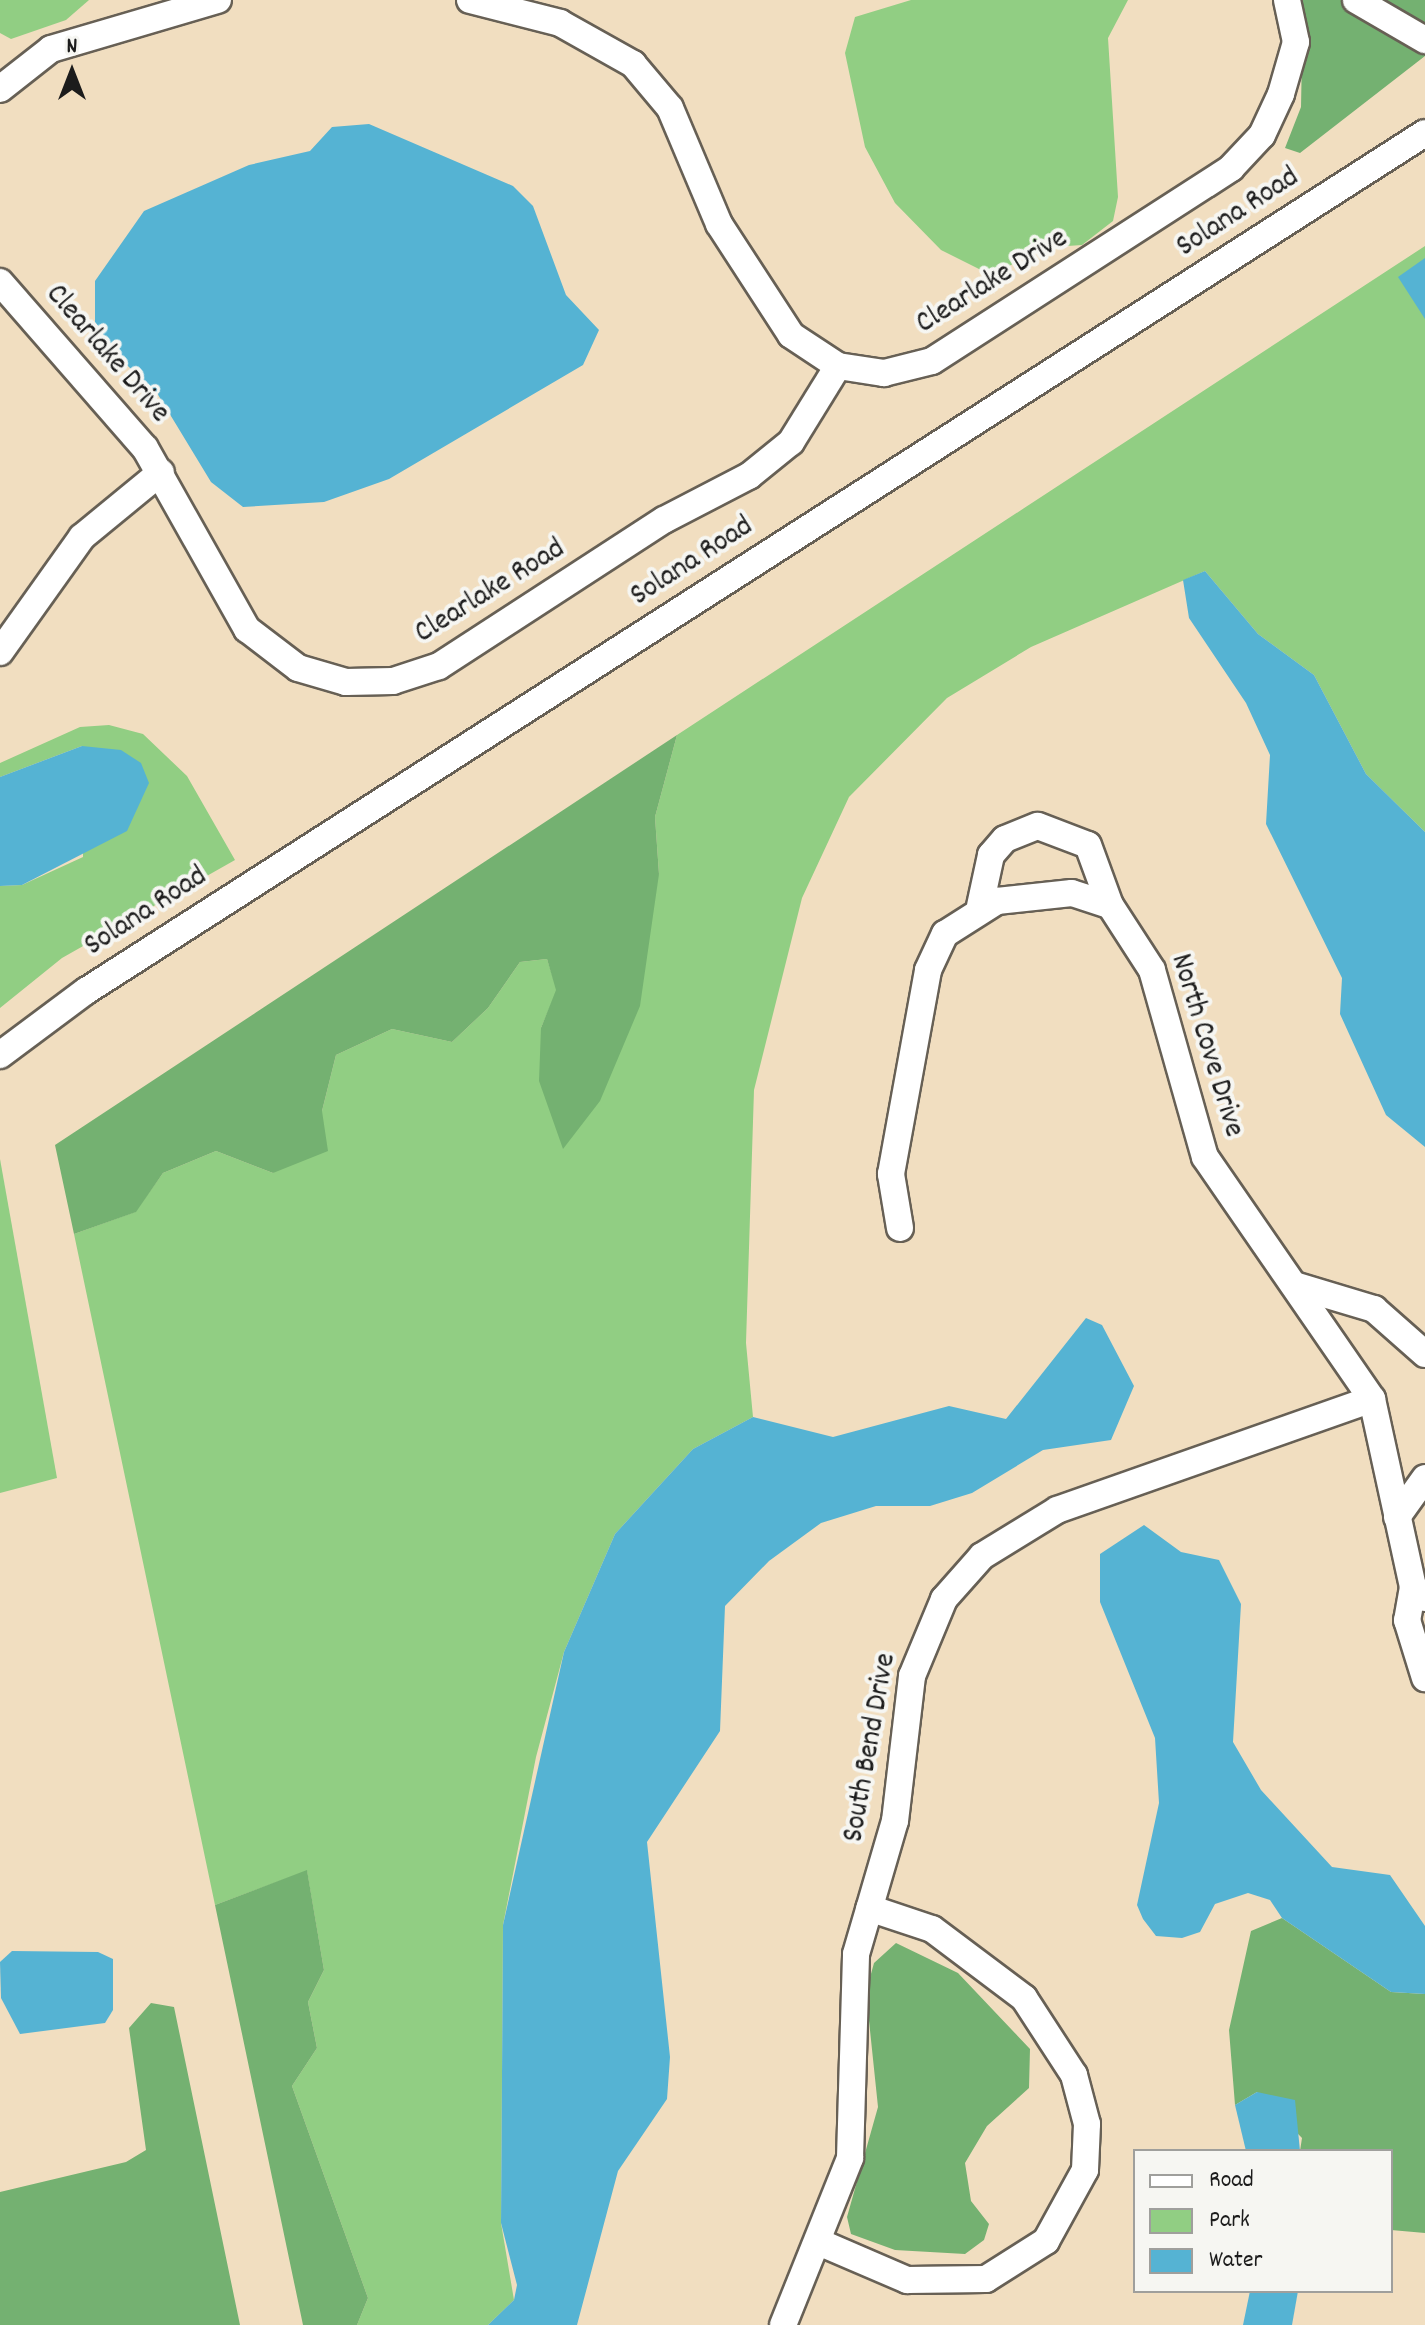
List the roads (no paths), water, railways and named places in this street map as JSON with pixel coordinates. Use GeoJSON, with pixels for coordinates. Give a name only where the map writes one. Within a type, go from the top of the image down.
{"type":"FeatureCollection","features":[{"type":"Feature","properties":{"kind":"street"},"geometry":{"type":"LineString","coordinates":[[0,89],[51,49],[218,0]]}},
{"type":"Feature","properties":{"kind":"street","name":"Clearlake Drive"},"geometry":{"type":"LineString","coordinates":[[470,0],[560,23],[633,64],[670,108],[719,224],[779,319],[806,348],[838,366],[884,373],[932,361],[1231,168],[1262,135],[1281,94],[1296,42],[1287,0]]}},
{"type":"Feature","properties":{"kind":"street"},"geometry":{"type":"LineString","coordinates":[[1356,0],[1425,40]]}},
{"type":"Feature","properties":{"kind":"street","name":"Solana Road"},"geometry":{"type":"LineString","coordinates":[[0,1055],[99,982],[1425,133]]}},
{"type":"Feature","properties":{"kind":"street","name":"Clearlake Drive"},"geometry":{"type":"LineString","coordinates":[[0,282],[161,472]]}},
{"type":"Feature","properties":{"kind":"street","name":"Clearlake Road"},"geometry":{"type":"LineString","coordinates":[[161,472],[232,608],[265,647],[322,677],[393,681],[439,666],[664,520],[768,463],[806,424],[838,366]]}},
{"type":"Feature","properties":{"kind":"street"},"geometry":{"type":"LineString","coordinates":[[0,652],[82,537],[161,472]]}},
{"type":"Feature","properties":{"kind":"street","name":"North Cove Drive"},"geometry":{"type":"LineString","coordinates":[[980,906],[991,855],[1005,839],[1038,826],[1088,845],[1110,905],[1152,970],[1205,1157],[1372,1399],[1397,1517],[1419,1593],[1407,1620],[1425,1678]]}},
{"type":"Feature","properties":{"kind":"street"},"geometry":{"type":"LineString","coordinates":[[900,1228],[891,1174],[928,970],[945,934],[980,906],[1072,893],[1110,905]]}},
{"type":"Feature","properties":{"kind":"street"},"geometry":{"type":"LineString","coordinates":[[1294,1285],[1374,1309],[1425,1354]]}},
{"type":"Feature","properties":{"kind":"street","name":"South Bend Drive"},"geometry":{"type":"LineString","coordinates":[[758,2325],[782,2325],[821,2243],[850,2158],[851,1991],[869,1908],[895,1821],[912,1676],[930,1624],[961,1577],[1005,1538],[1057,1510],[1372,1399]]}},
{"type":"Feature","properties":{"kind":"street"},"geometry":{"type":"LineString","coordinates":[[1397,1517],[1425,1478]]}},
{"type":"Feature","properties":{"kind":"street"},"geometry":{"type":"LineString","coordinates":[[821,2243],[907,2280],[986,2279],[1046,2241],[1085,2170],[1087,2124],[1074,2075],[1024,1998],[932,1929],[869,1908]]}},
{"type":"Feature","properties":{"kind":"water"},"geometry":{"type":"Polygon","coordinates":[[[369,124],[513,186],[533,206],[566,295],[599,330],[583,365],[389,479],[324,502],[243,507],[211,482],[157,393],[116,355],[95,322],[95,281],[144,211],[249,165],[310,151],[332,127],[369,124]]]}},
{"type":"Feature","properties":{"kind":"water"},"geometry":{"type":"Polygon","coordinates":[[[1425,258],[1425,319],[1398,277],[1425,258]]]}},
{"type":"Feature","properties":{"kind":"water"},"geometry":{"type":"Polygon","coordinates":[[[1205,571],[1258,634],[1314,675],[1366,774],[1425,832],[1425,1147],[1386,1115],[1340,1014],[1342,978],[1266,824],[1270,755],[1246,703],[1189,618],[1183,580],[1205,571]]]}},
{"type":"Feature","properties":{"kind":"water"},"geometry":{"type":"Polygon","coordinates":[[[82,746],[121,750],[141,763],[149,783],[127,831],[22,885],[0,886],[0,777],[82,746]]]}},
{"type":"Feature","properties":{"kind":"water"},"geometry":{"type":"Polygon","coordinates":[[[1086,1318],[1102,1325],[1134,1386],[1111,1440],[1043,1450],[972,1493],[930,1506],[876,1506],[821,1523],[769,1561],[725,1606],[720,1731],[647,1842],[670,2057],[667,2099],[618,2171],[577,2325],[488,2325],[514,2300],[517,2285],[501,2223],[503,1925],[564,1652],[615,1534],[693,1449],[753,1417],[833,1437],[949,1406],[1006,1419],[1086,1318]]]}},
{"type":"Feature","properties":{"kind":"water"},"geometry":{"type":"Polygon","coordinates":[[[1144,1525],[1181,1552],[1219,1560],[1241,1604],[1233,1742],[1261,1790],[1332,1867],[1390,1875],[1425,1926],[1425,1994],[1391,1992],[1282,1918],[1270,1900],[1248,1893],[1215,1904],[1200,1932],[1182,1938],[1156,1936],[1143,1919],[1137,1905],[1159,1803],[1155,1738],[1100,1602],[1100,1554],[1144,1525]]]}},
{"type":"Feature","properties":{"kind":"water"},"geometry":{"type":"Polygon","coordinates":[[[12,1951],[98,1952],[113,1959],[113,2010],[105,2023],[20,2034],[1,1998],[0,1962],[12,1951]]]}},
{"type":"Feature","properties":{"kind":"water"},"geometry":{"type":"Polygon","coordinates":[[[1257,2092],[1295,2100],[1300,2149],[1246,2149],[1235,2105],[1257,2092]]]}},
{"type":"Feature","properties":{"kind":"water"},"geometry":{"type":"Polygon","coordinates":[[[1250,2293],[1298,2293],[1292,2325],[1243,2325],[1250,2293]]]}}]}
